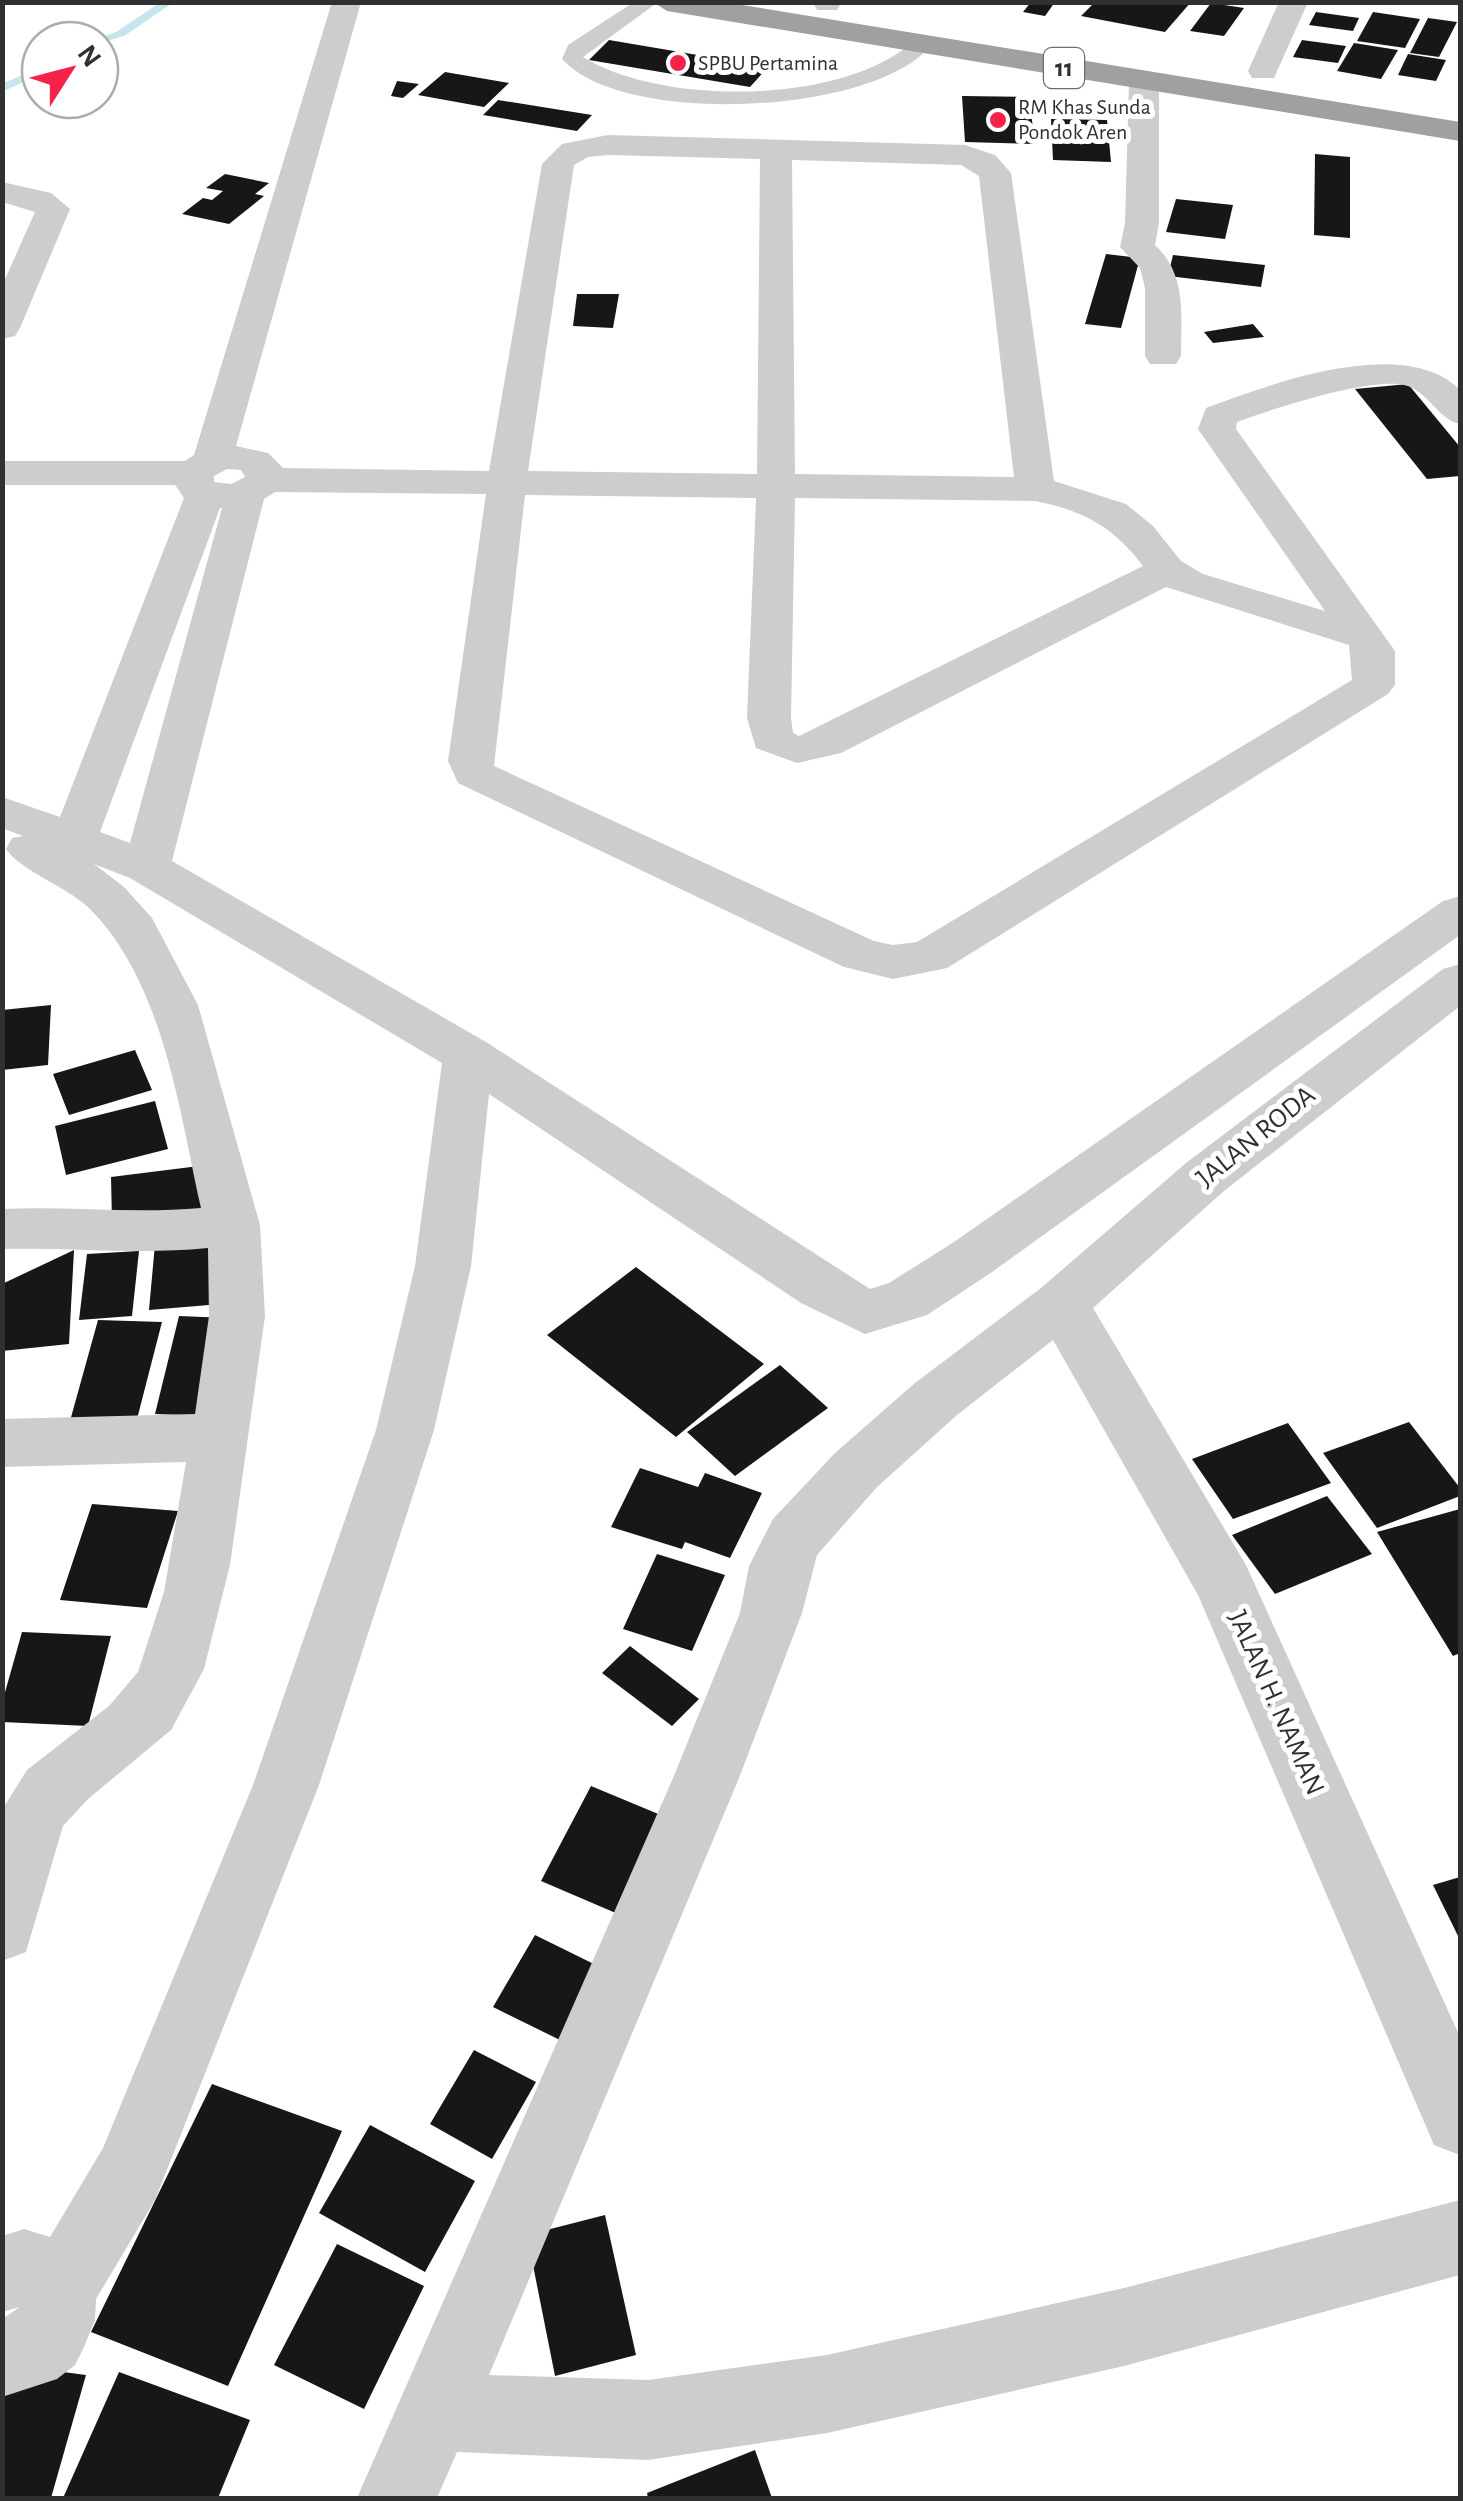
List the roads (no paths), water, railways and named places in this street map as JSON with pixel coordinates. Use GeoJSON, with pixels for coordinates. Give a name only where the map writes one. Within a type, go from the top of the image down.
{"type":"FeatureCollection","features":[{"type":"Feature","properties":{"kind":"highway","name":"11"},"geometry":{"type":"LineString","coordinates":[[667,2],[1460,132]]}},
{"type":"Feature","properties":{"kind":"highway","name":"11"},"geometry":{"type":"LineString","coordinates":[[824,3],[1460,104]]}},
{"type":"Feature","properties":{"kind":"street"},"geometry":{"type":"LineString","coordinates":[[148,867],[234,469],[347,2]]}},
{"type":"Feature","properties":{"kind":"street"},"geometry":{"type":"LineString","coordinates":[[317,222],[376,2]]}},
{"type":"Feature","properties":{"kind":"street"},"geometry":{"type":"LineString","coordinates":[[1263,71],[1294,2]]}},
{"type":"Feature","properties":{"kind":"street"},"geometry":{"type":"LineString","coordinates":[[1144,81],[1142,223],[1137,247],[1156,264],[1163,288],[1163,356]]}},
{"type":"Feature","properties":{"kind":"street"},"geometry":{"type":"LineString","coordinates":[[1035,489],[995,173],[983,162],[964,156],[608,144],[565,154],[558,164],[507,483],[470,762],[474,773],[659,866],[861,955],[894,962],[930,956],[1373,685],[1374,651],[1217,429],[1219,416],[1272,397],[1397,372],[1426,381],[1460,414]]}},
{"type":"Feature","properties":{"kind":"street"},"geometry":{"type":"LineString","coordinates":[[776,150],[776,486],[769,718],[772,738],[784,749],[800,752],[826,743],[1167,570]]}},
{"type":"Feature","properties":{"kind":"street"},"geometry":{"type":"LineString","coordinates":[[2,192],[39,200],[53,209],[2,328]]}},
{"type":"Feature","properties":{"kind":"street"},"geometry":{"type":"LineString","coordinates":[[74,839],[234,469]]}},
{"type":"Feature","properties":{"kind":"street"},"geometry":{"type":"LineString","coordinates":[[2,473],[234,469],[507,483],[1035,489],[1088,498],[1108,506],[1136,526],[1167,570],[1188,583],[1362,636]]}},
{"type":"Feature","properties":{"kind":"street"},"geometry":{"type":"LineString","coordinates":[[1225,594],[1320,575]]}},
{"type":"Feature","properties":{"kind":"street"},"geometry":{"type":"LineString","coordinates":[[2,811],[148,867],[468,1056],[822,1288],[865,1312],[907,1300],[973,1257],[1460,912]]}},
{"type":"Feature","properties":{"kind":"street"},"geometry":{"type":"LineString","coordinates":[[2,839],[63,862],[125,914],[155,964],[183,1022],[233,1226],[238,1288],[222,1436],[199,1574],[161,1692],[131,1729],[38,1806],[2,1928]]}},
{"type":"Feature","properties":{"kind":"street","name":"JALAN RODA"},"geometry":{"type":"LineString","coordinates":[[397,2498],[706,1778],[771,1613],[780,1566],[795,1536],[856,1470],[936,1399],[1061,1303],[1205,1177],[1460,981]]}},
{"type":"Feature","properties":{"kind":"street"},"geometry":{"type":"LineString","coordinates":[[2,2358],[23,2356],[42,2344],[56,2326],[60,2306],[30,2280],[80,2260],[129,2174],[286,1786],[405,1430],[443,1266],[468,1056]]}},
{"type":"Feature","properties":{"kind":"street"},"geometry":{"type":"LineString","coordinates":[[2,1229],[60,1228],[140,1234],[233,1226]]}},
{"type":"Feature","properties":{"kind":"street","name":"JALAN H. NAMAN"},"geometry":{"type":"LineString","coordinates":[[1061,1303],[1224,1584],[1460,2119]]}},
{"type":"Feature","properties":{"kind":"street"},"geometry":{"type":"LineString","coordinates":[[2,1444],[222,1436]]}},
{"type":"Feature","properties":{"kind":"street"},"geometry":{"type":"LineString","coordinates":[[432,2411],[648,2420],[827,2394],[1124,2327],[1460,2238]]}},
{"type":"Feature","properties":{"kind":"lane"},"geometry":{"type":"LineString","coordinates":[[648,2],[575,49],[572,59],[587,72],[627,84],[736,95],[872,78],[901,64],[921,46]]}},
{"type":"Feature","properties":{"kind":"waterway"},"geometry":{"type":"LineString","coordinates":[[120,34],[169,2]]}},
{"type":"Feature","properties":{"kind":"waterway"},"geometry":{"type":"LineString","coordinates":[[2,89],[20,80]]}},
{"type":"Feature","properties":{"kind":"place","name":"SPBU Pertamina"},"geometry":{"type":"Point","coordinates":[678,63]}},
{"type":"Feature","properties":{"kind":"place","name":"RM Khas Sunda Pondok Aren"},"geometry":{"type":"Point","coordinates":[998,120]}}]}
